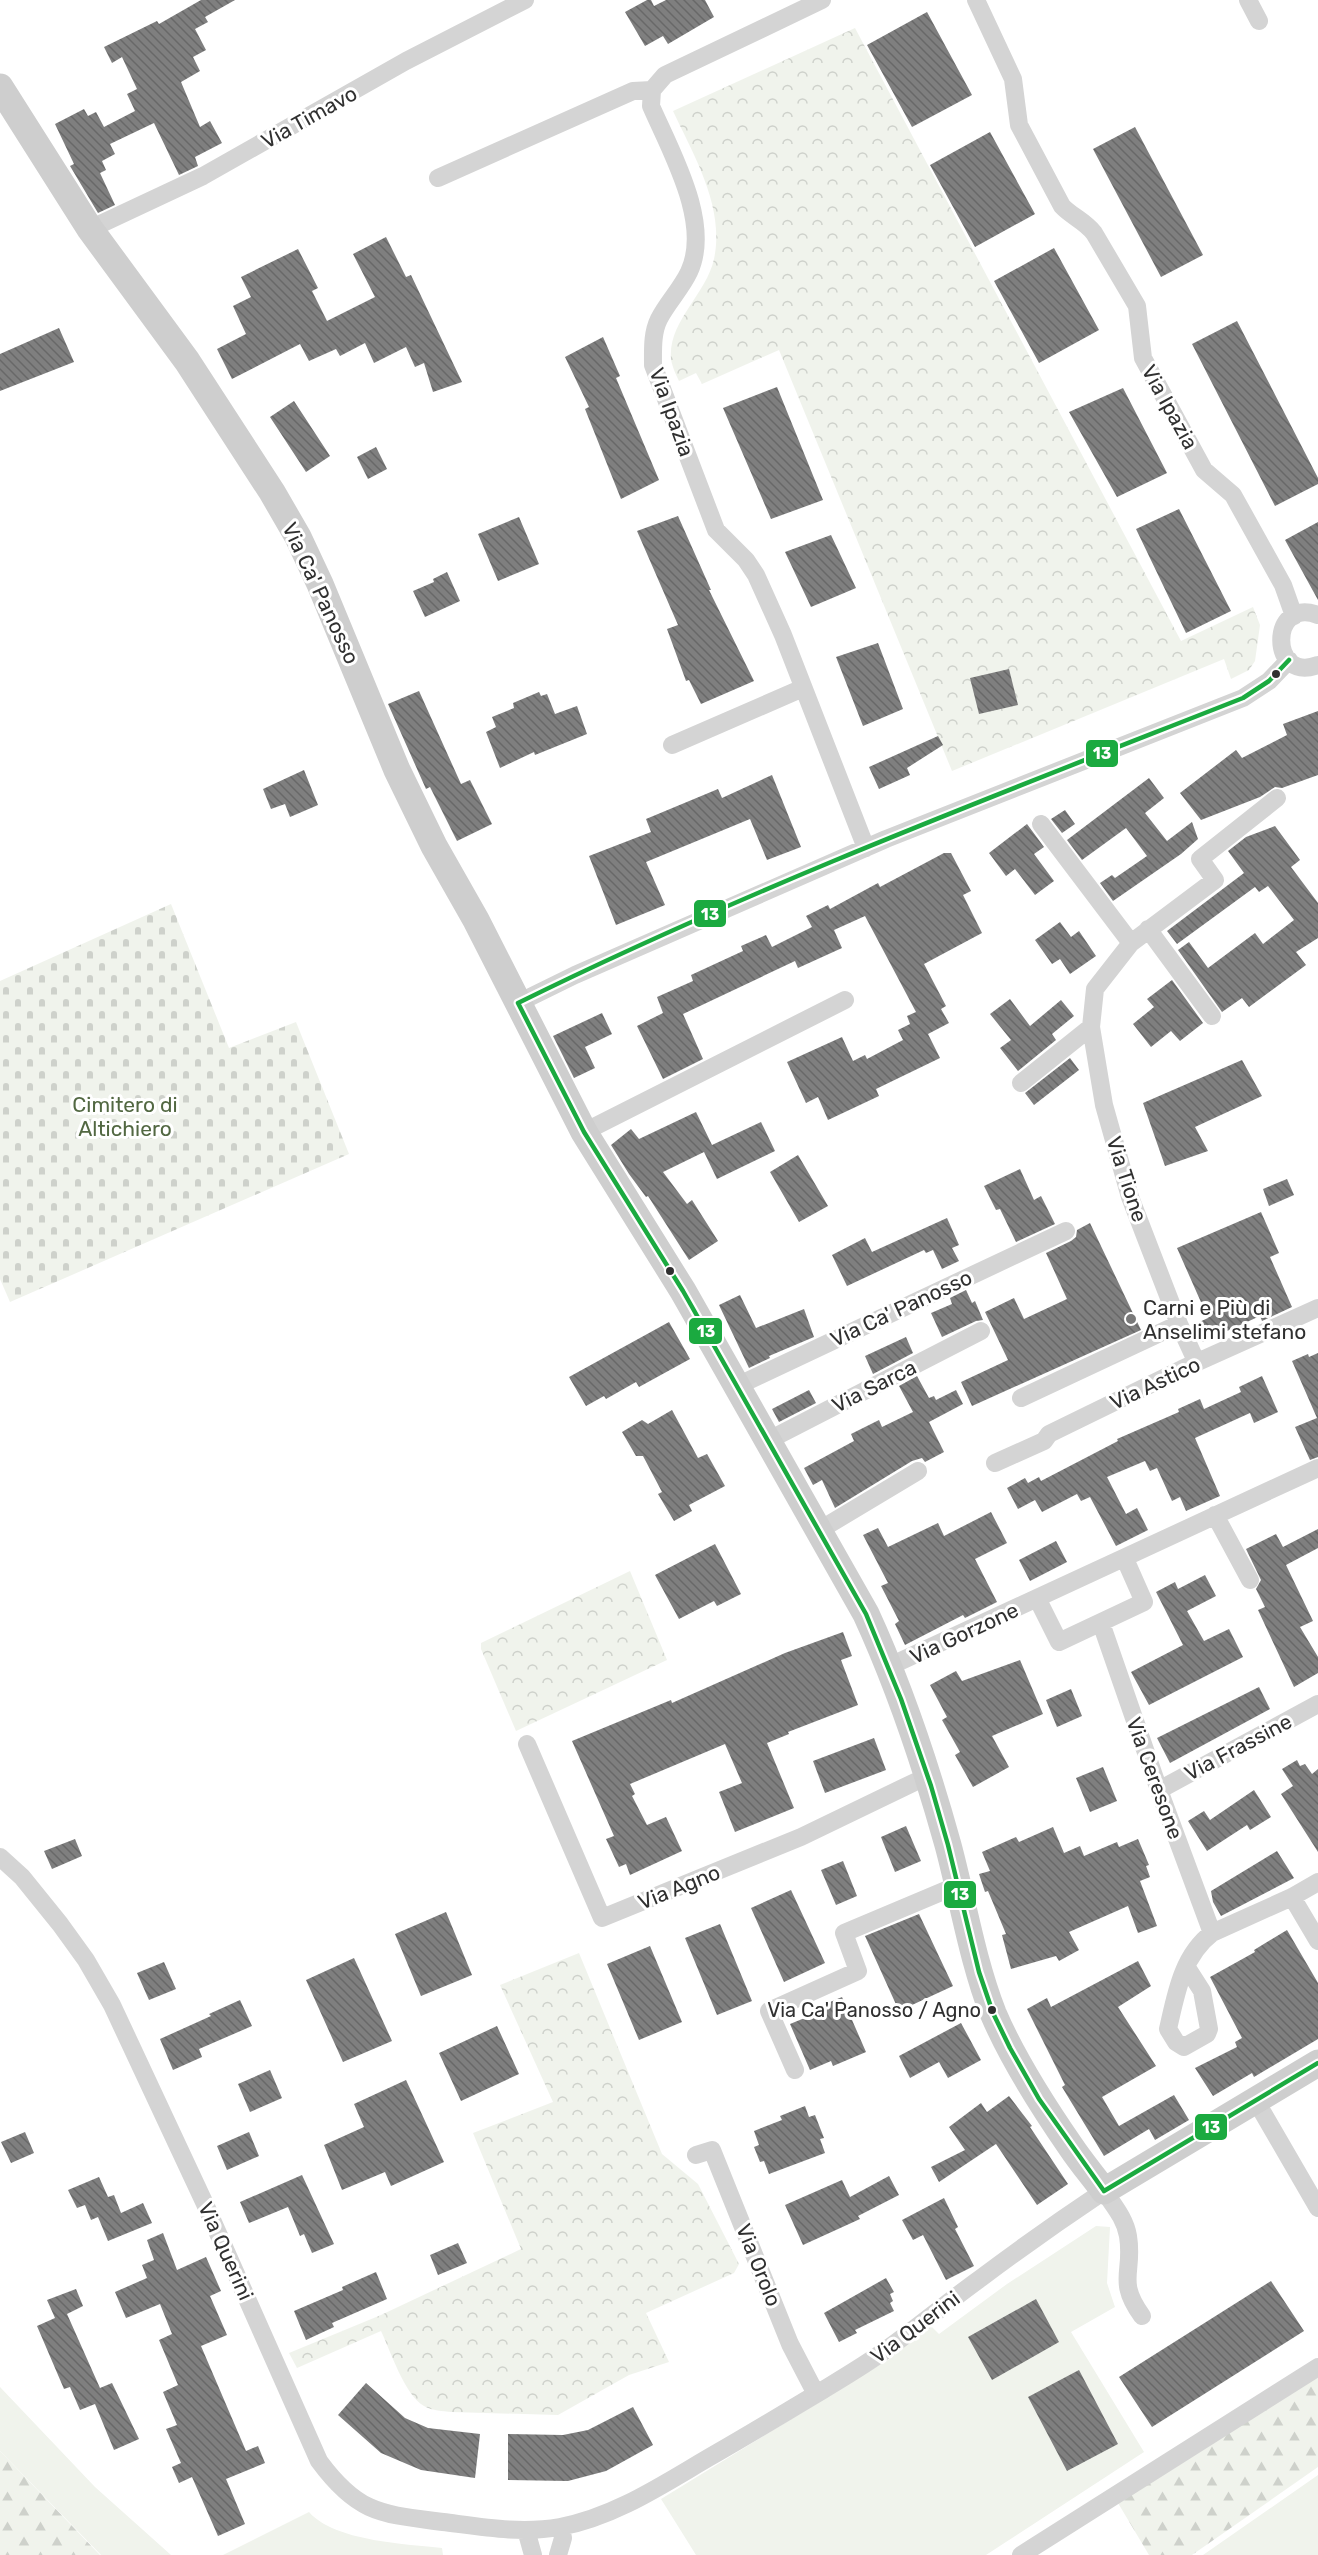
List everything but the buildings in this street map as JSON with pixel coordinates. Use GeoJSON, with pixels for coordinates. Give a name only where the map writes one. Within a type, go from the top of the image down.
{"type":"FeatureCollection","features":[{"type":"Feature","properties":{"kind":"street","name":"Via Timavo"},"geometry":{"type":"LineString","coordinates":[[90,229],[203,176],[406,61],[525,0]]}},
{"type":"Feature","properties":{"kind":"street"},"geometry":{"type":"LineString","coordinates":[[438,178],[633,91],[652,90],[665,75],[822,0]]}},
{"type":"Feature","properties":{"kind":"street","name":"Via Ipazia"},"geometry":{"type":"LineString","coordinates":[[976,0],[1013,79],[1018,125],[1062,206],[1094,233],[1137,306],[1143,358],[1204,470],[1233,495],[1283,585],[1293,616]]}},
{"type":"Feature","properties":{"kind":"street"},"geometry":{"type":"LineString","coordinates":[[1248,0],[1259,21]]}},
{"type":"Feature","properties":{"kind":"street","name":"Via Ca' Panosso"},"geometry":{"type":"LineString","coordinates":[[0,87],[90,229],[186,361],[272,492],[298,537],[320,584],[397,770],[434,846],[476,920],[584,1132],[682,1291],[852,1588],[890,1666],[928,1778],[978,1967],[993,2013],[1027,2079],[1072,2149],[1104,2191]]}},
{"type":"Feature","properties":{"kind":"street","name":"Via Ipazia"},"geometry":{"type":"LineString","coordinates":[[652,90],[651,106],[693,207],[696,255],[688,274],[658,321],[653,339],[652,365],[716,530],[746,560],[756,576],[783,635],[866,848]]}},
{"type":"Feature","properties":{"kind":"street"},"geometry":{"type":"LineString","coordinates":[[1318,615],[1303,613],[1293,616],[1287,622],[1280,637],[1280,646],[1289,660],[1305,667],[1318,665]]}},
{"type":"Feature","properties":{"kind":"street"},"geometry":{"type":"LineString","coordinates":[[518,1003],[575,975],[866,848],[1243,698],[1269,681],[1289,660]]}},
{"type":"Feature","properties":{"kind":"street"},"geometry":{"type":"LineString","coordinates":[[672,746],[803,688]]}},
{"type":"Feature","properties":{"kind":"street","name":"Via Tione"},"geometry":{"type":"LineString","coordinates":[[1197,1363],[1179,1324],[1130,1197],[1104,1105],[1091,1027],[1095,989],[1131,943],[1215,880],[1200,860],[1277,798]]}},
{"type":"Feature","properties":{"kind":"street"},"geometry":{"type":"LineString","coordinates":[[1041,824],[1131,943]]}},
{"type":"Feature","properties":{"kind":"street"},"geometry":{"type":"LineString","coordinates":[[1148,929],[1212,1016]]}},
{"type":"Feature","properties":{"kind":"street"},"geometry":{"type":"LineString","coordinates":[[584,1132],[846,1000]]}},
{"type":"Feature","properties":{"kind":"street"},"geometry":{"type":"LineString","coordinates":[[1021,1083],[1091,1027]]}},
{"type":"Feature","properties":{"kind":"street","name":"Via Ca' Panosso"},"geometry":{"type":"LineString","coordinates":[[737,1386],[1066,1231]]}},
{"type":"Feature","properties":{"kind":"street","name":"Via Astico"},"geometry":{"type":"LineString","coordinates":[[995,1463],[1044,1441],[1049,1434],[1318,1308]]}},
{"type":"Feature","properties":{"kind":"street"},"geometry":{"type":"LineString","coordinates":[[1022,1398],[1179,1324]]}},
{"type":"Feature","properties":{"kind":"street","name":"Via Sarca"},"geometry":{"type":"LineString","coordinates":[[767,1442],[981,1331]]}},
{"type":"Feature","properties":{"kind":"street","name":"Via Gorzone"},"geometry":{"type":"LineString","coordinates":[[890,1666],[1318,1468]]}},
{"type":"Feature","properties":{"kind":"street"},"geometry":{"type":"LineString","coordinates":[[818,1531],[918,1471]]}},
{"type":"Feature","properties":{"kind":"street"},"geometry":{"type":"LineString","coordinates":[[1215,1515],[1250,1580]]}},
{"type":"Feature","properties":{"kind":"street","name":"Via Gorzone"},"geometry":{"type":"LineString","coordinates":[[1037,1598],[1059,1642],[1144,1602],[1125,1559]]}},
{"type":"Feature","properties":{"kind":"street","name":"Via Ceresone"},"geometry":{"type":"LineString","coordinates":[[1101,1623],[1212,1933]]}},
{"type":"Feature","properties":{"kind":"street","name":"Via Frassine"},"geometry":{"type":"LineString","coordinates":[[1159,1790],[1318,1704]]}},
{"type":"Feature","properties":{"kind":"street","name":"Via Agno"},"geometry":{"type":"LineString","coordinates":[[527,1744],[602,1918],[801,1837],[893,1792],[928,1778]]}},
{"type":"Feature","properties":{"kind":"street","name":"Via Querini"},"geometry":{"type":"LineString","coordinates":[[0,1857],[22,1877],[60,1924],[86,1960],[112,2005],[205,2204],[288,2396],[319,2461],[335,2483],[350,2498],[370,2509],[401,2517],[495,2529],[526,2530],[561,2527],[598,2516],[637,2499],[784,2415],[887,2349],[982,2277],[1104,2191],[1318,2063]]}},
{"type":"Feature","properties":{"kind":"street"},"geometry":{"type":"LineString","coordinates":[[1186,1966],[1199,1943],[1212,1933],[1292,1897],[1318,1882]]}},
{"type":"Feature","properties":{"kind":"street"},"geometry":{"type":"LineString","coordinates":[[795,2070],[769,2012],[858,1971],[844,1933],[958,1885]]}},
{"type":"Feature","properties":{"kind":"street"},"geometry":{"type":"LineString","coordinates":[[1292,1897],[1318,1941]]}},
{"type":"Feature","properties":{"kind":"street"},"geometry":{"type":"LineString","coordinates":[[1256,2101],[1318,2208]]}},
{"type":"Feature","properties":{"kind":"street","name":"Via Orolo"},"geometry":{"type":"LineString","coordinates":[[696,2155],[712,2150],[790,2344],[816,2394]]}},
{"type":"Feature","properties":{"kind":"street"},"geometry":{"type":"LineString","coordinates":[[1104,2191],[1123,2220],[1129,2252],[1127,2288],[1131,2302],[1142,2316]]}},
{"type":"Feature","properties":{"kind":"street"},"geometry":{"type":"LineString","coordinates":[[1021,2555],[1318,2367]]}},
{"type":"Feature","properties":{"kind":"street"},"geometry":{"type":"LineString","coordinates":[[558,2555],[563,2538],[561,2527]]}},
{"type":"Feature","properties":{"kind":"street"},"geometry":{"type":"LineString","coordinates":[[526,2530],[533,2555]]}},
{"type":"Feature","properties":{"kind":"green space"},"geometry":{"type":"Polygon","coordinates":[[[855,28],[1181,641],[1253,607],[1260,625],[1255,661],[1249,670],[1231,679],[1224,659],[952,771],[779,350],[702,384],[696,373],[679,381],[671,359],[675,332],[710,272],[716,240],[715,220],[706,182],[673,111],[855,28]]]}},
{"type":"Feature","properties":{"kind":"green space","name":"Cimitero di Altichiero"},"geometry":{"type":"Polygon","coordinates":[[[171,904],[229,1048],[296,1022],[349,1154],[10,1302],[0,1279],[0,981],[171,904]]]}},
{"type":"Feature","properties":{"kind":"green space"},"geometry":{"type":"Polygon","coordinates":[[[630,1571],[667,1660],[516,1731],[481,1649],[481,1643],[630,1571]]]}},
{"type":"Feature","properties":{"kind":"green space"},"geometry":{"type":"Polygon","coordinates":[[[579,1953],[662,2154],[698,2184],[739,2264],[734,2273],[646,2313],[669,2362],[629,2375],[558,2415],[452,2412],[427,2408],[417,2400],[404,2383],[381,2331],[297,2368],[289,2353],[381,2315],[521,2249],[473,2133],[553,2102],[500,1985],[579,1953]]]}},
{"type":"Feature","properties":{"kind":"green space"},"geometry":{"type":"Polygon","coordinates":[[[1096,2226],[1110,2227],[1107,2283],[1115,2307],[1071,2332],[1144,2452],[986,2555],[696,2555],[661,2499],[891,2358],[930,2325],[939,2334],[1007,2284],[1096,2226]]]}},
{"type":"Feature","properties":{"kind":"green space"},"geometry":{"type":"Polygon","coordinates":[[[1318,2376],[1318,2467],[1192,2555],[1149,2555],[1118,2503],[1318,2376]]]}},
{"type":"Feature","properties":{"kind":"green space"},"geometry":{"type":"Polygon","coordinates":[[[0,2387],[95,2487],[171,2555],[101,2555],[0,2451],[0,2387]]]}},
{"type":"Feature","properties":{"kind":"green space"},"geometry":{"type":"Polygon","coordinates":[[[0,2451],[100,2555],[0,2555],[0,2451]]]}},
{"type":"Feature","properties":{"kind":"green space"},"geometry":{"type":"Polygon","coordinates":[[[1318,2475],[1318,2555],[1203,2555],[1318,2475]]]}},
{"type":"Feature","properties":{"kind":"green space"},"geometry":{"type":"Polygon","coordinates":[[[309,2512],[320,2522],[352,2535],[442,2548],[443,2555],[223,2555],[309,2512]]]}},
{"type":"Feature","properties":{"kind":"transit line","name":"13"},"geometry":{"type":"LineString","coordinates":[[518,1003],[786,881],[968,806],[1243,698],[1269,681],[1289,660]]}},
{"type":"Feature","properties":{"kind":"transit line","name":"13"},"geometry":{"type":"LineString","coordinates":[[518,1003],[584,1132],[683,1291],[866,1614],[901,1699],[931,1786],[979,1972],[993,2013],[1039,2099],[1104,2191]]}},
{"type":"Feature","properties":{"kind":"transit line","name":"13"},"geometry":{"type":"LineString","coordinates":[[1104,2191],[1318,2063]]}},
{"type":"Feature","properties":{"kind":"place","name":"Carni e Più di Anselimi stefano"},"geometry":{"type":"Point","coordinates":[1131,1319]}},
{"type":"Feature","properties":{"kind":"place","name":"Via Ca' Panosso / Agno"},"geometry":{"type":"Point","coordinates":[992,2010]}}]}
